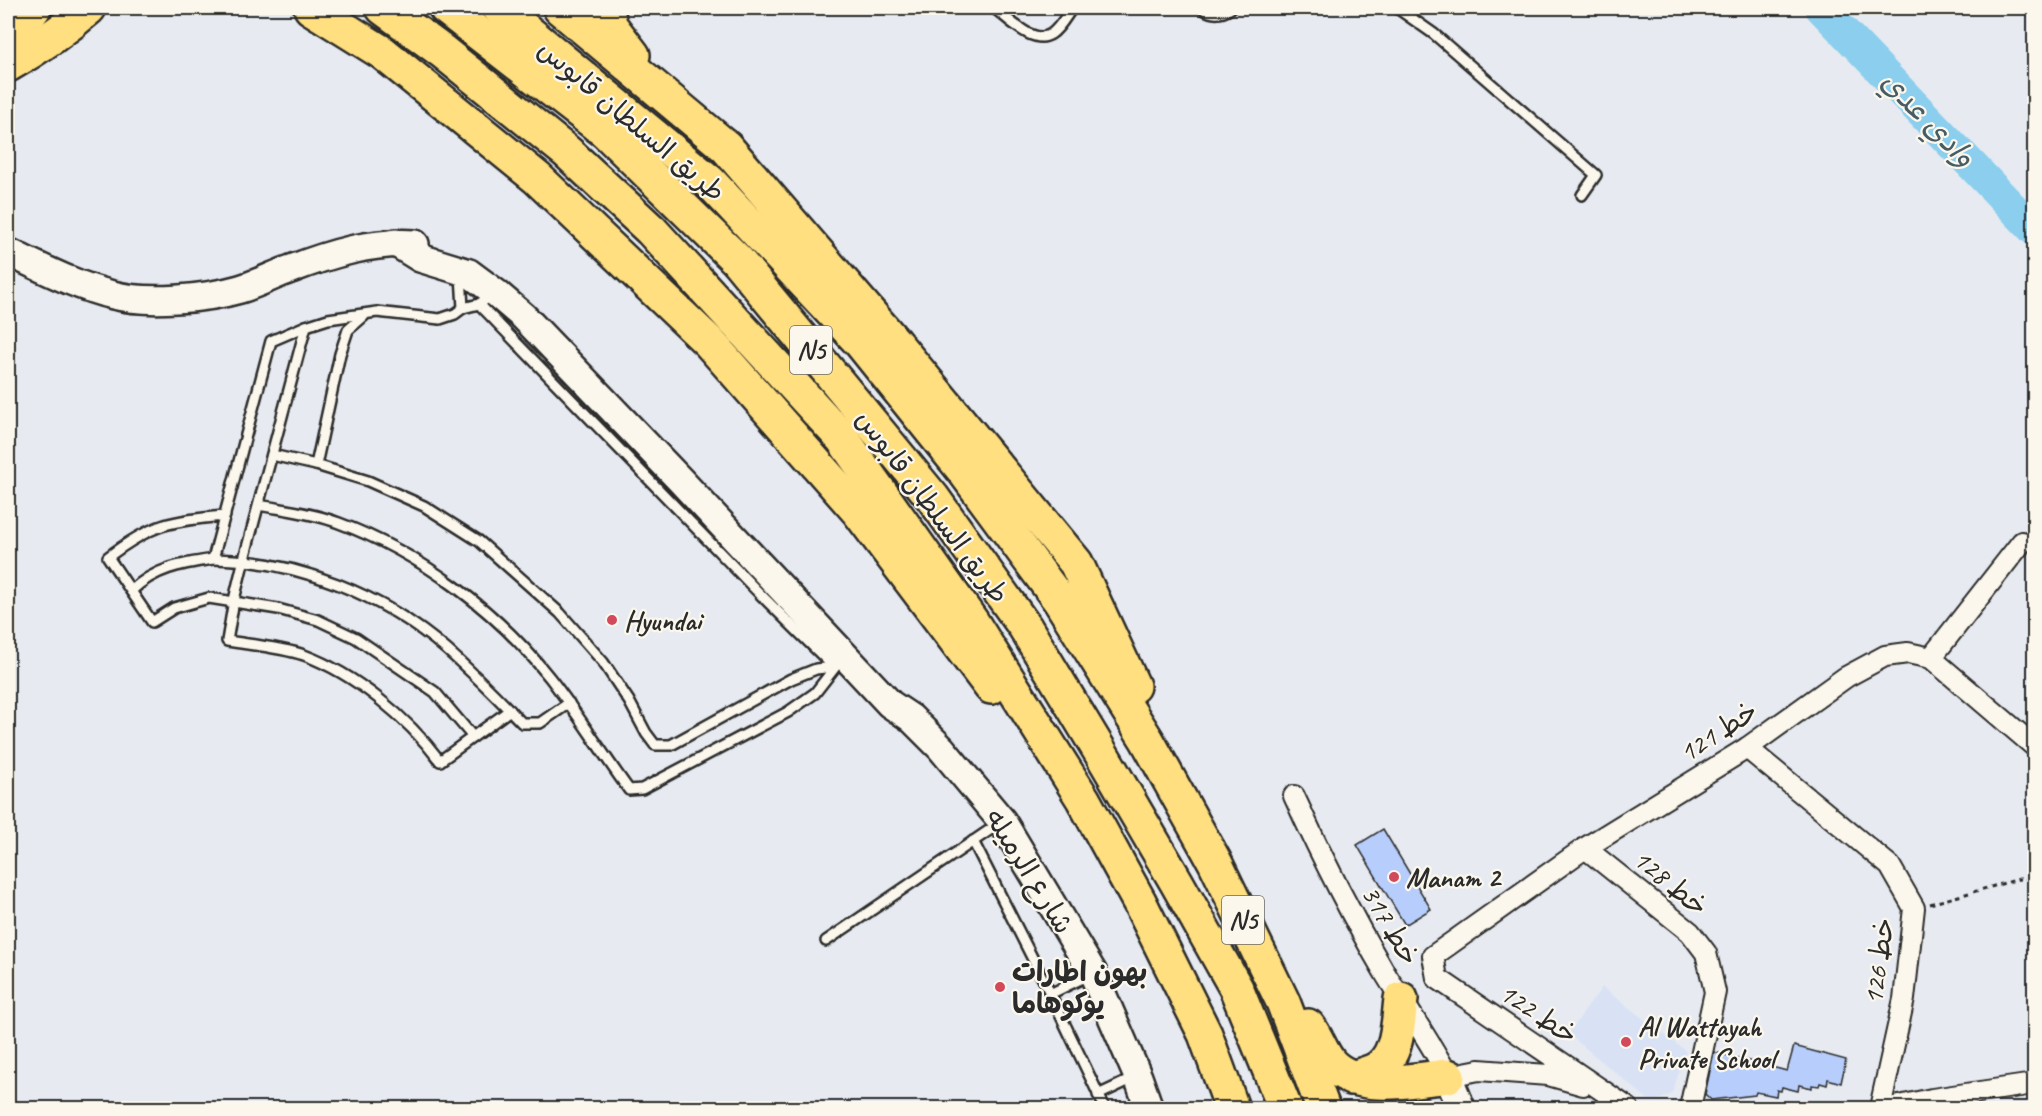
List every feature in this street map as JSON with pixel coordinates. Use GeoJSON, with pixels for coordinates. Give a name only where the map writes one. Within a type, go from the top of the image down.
{"type":"FeatureCollection","features":[{"type":"Feature","properties":{"kind":"highway"},"geometry":{"type":"LineString","coordinates":[[8,34],[27,18],[34,8]]}},
{"type":"Feature","properties":{"kind":"highway"},"geometry":{"type":"LineString","coordinates":[[8,65],[30,53],[89,8]]}},
{"type":"Feature","properties":{"kind":"highway"},"geometry":{"type":"LineString","coordinates":[[310,8],[383,53],[537,178],[710,342],[859,512],[979,673],[1083,799]]}},
{"type":"Feature","properties":{"kind":"highway"},"geometry":{"type":"LineString","coordinates":[[383,8],[443,52],[567,152],[651,230],[842,438],[972,622],[1083,799],[1140,903],[1205,1034],[1232,1108]]}},
{"type":"Feature","properties":{"kind":"highway","name":"طريق السلطان قابوس"},"geometry":{"type":"LineString","coordinates":[[446,8],[606,132],[737,260],[933,498],[1025,627],[1160,854],[1236,988],[1285,1108]]}},
{"type":"Feature","properties":{"kind":"highway","name":"طريق السلطان قابوس"},"geometry":{"type":"LineString","coordinates":[[499,8],[710,182],[861,343],[964,471],[1060,601],[1147,740],[1215,862],[1283,1002],[1323,1108]]}},
{"type":"Feature","properties":{"kind":"highway"},"geometry":{"type":"LineString","coordinates":[[560,8],[726,147],[962,423],[1076,563],[1132,682],[1147,740]]}},
{"type":"Feature","properties":{"kind":"highway"},"geometry":{"type":"LineString","coordinates":[[607,8],[610,25],[664,94]]}},
{"type":"Feature","properties":{"kind":"highway"},"geometry":{"type":"LineString","coordinates":[[1351,1078],[1374,1070],[1386,1062],[1394,1044],[1401,999]]}},
{"type":"Feature","properties":{"kind":"highway"},"geometry":{"type":"LineString","coordinates":[[1283,1002],[1310,1028],[1332,1065],[1351,1078],[1375,1082],[1448,1076]]}},
{"type":"Feature","properties":{"kind":"street"},"geometry":{"type":"LineString","coordinates":[[8,252],[63,279],[114,296],[163,300],[240,289],[292,268],[352,249],[396,243],[424,245],[447,250],[485,265],[520,291],[588,356],[868,654],[904,695],[912,718]]}},
{"type":"Feature","properties":{"kind":"street"},"geometry":{"type":"LineString","coordinates":[[396,243],[420,258],[461,270],[488,298],[524,317],[610,405],[841,662],[890,704],[912,718]]}},
{"type":"Feature","properties":{"kind":"street"},"geometry":{"type":"LineString","coordinates":[[488,298],[507,294],[561,331]]}},
{"type":"Feature","properties":{"kind":"street"},"geometry":{"type":"LineString","coordinates":[[2022,542],[1931,658],[2034,746]]}},
{"type":"Feature","properties":{"kind":"street","name":"خط 121"},"geometry":{"type":"LineString","coordinates":[[1433,956],[1585,848],[1747,748],[1846,677],[1885,656],[1908,653],[1931,658]]}},
{"type":"Feature","properties":{"kind":"street","name":"شارع الرميله"},"geometry":{"type":"LineString","coordinates":[[912,718],[941,748],[1002,821],[1093,973],[1149,1108]]}},
{"type":"Feature","properties":{"kind":"street","name":"خط 126"},"geometry":{"type":"LineString","coordinates":[[1747,748],[1890,866],[1914,908],[1904,999],[1880,1108]]}},
{"type":"Feature","properties":{"kind":"street","name":"خط 317"},"geometry":{"type":"LineString","coordinates":[[1294,796],[1327,869],[1448,1076]]}},
{"type":"Feature","properties":{"kind":"street","name":"خط 128"},"geometry":{"type":"LineString","coordinates":[[1585,848],[1690,932],[1706,953],[1715,992],[1690,1108]]}},
{"type":"Feature","properties":{"kind":"street","name":"خط 122"},"geometry":{"type":"LineString","coordinates":[[1433,956],[1437,978],[1628,1108]]}},
{"type":"Feature","properties":{"kind":"street"},"geometry":{"type":"LineString","coordinates":[[1461,1108],[1448,1076],[1479,1070],[1548,1075],[1603,1091]]}},
{"type":"Feature","properties":{"kind":"street"},"geometry":{"type":"LineString","coordinates":[[1890,1108],[1932,1099],[2034,1084]]}},
{"type":"Feature","properties":{"kind":"lane"},"geometry":{"type":"LineString","coordinates":[[994,8],[1029,34],[1041,37],[1053,33],[1072,8]]}},
{"type":"Feature","properties":{"kind":"lane"},"geometry":{"type":"LineString","coordinates":[[1202,8],[1214,14],[1226,12],[1231,8]]}},
{"type":"Feature","properties":{"kind":"lane"},"geometry":{"type":"LineString","coordinates":[[1397,8],[1434,34],[1596,176],[1582,195]]}},
{"type":"Feature","properties":{"kind":"lane"},"geometry":{"type":"LineString","coordinates":[[461,270],[463,308]]}},
{"type":"Feature","properties":{"kind":"lane"},"geometry":{"type":"LineString","coordinates":[[213,559],[271,341],[328,319],[377,312],[434,320],[448,317],[488,298]]}},
{"type":"Feature","properties":{"kind":"lane"},"geometry":{"type":"LineString","coordinates":[[316,465],[340,354],[348,330],[366,315]]}},
{"type":"Feature","properties":{"kind":"lane"},"geometry":{"type":"LineString","coordinates":[[306,326],[244,559],[227,641],[291,652],[328,666],[346,676],[399,715],[440,761],[510,710]]}},
{"type":"Feature","properties":{"kind":"lane"},"geometry":{"type":"LineString","coordinates":[[272,455],[316,465],[368,481],[424,506],[479,541],[560,613],[603,662],[655,745],[670,744],[791,679],[841,662]]}},
{"type":"Feature","properties":{"kind":"lane"},"geometry":{"type":"LineString","coordinates":[[259,505],[337,522],[413,557],[456,587],[518,641],[569,703],[629,790],[635,791],[663,778],[788,712],[814,693],[841,662]]}},
{"type":"Feature","properties":{"kind":"lane"},"geometry":{"type":"LineString","coordinates":[[225,516],[176,521],[162,525],[143,532],[108,557],[153,622],[174,608],[209,598],[234,600],[318,620],[356,638],[435,692],[473,737]]}},
{"type":"Feature","properties":{"kind":"lane"},"geometry":{"type":"LineString","coordinates":[[131,591],[141,581],[172,566],[213,559],[244,559],[318,576],[355,592],[401,617],[445,648],[522,723],[540,723],[569,703]]}},
{"type":"Feature","properties":{"kind":"lane"},"geometry":{"type":"LineString","coordinates":[[826,941],[1002,821]]}},
{"type":"Feature","properties":{"kind":"lane"},"geometry":{"type":"LineString","coordinates":[[973,841],[1105,1108]]}},
{"type":"Feature","properties":{"kind":"lane"},"geometry":{"type":"LineString","coordinates":[[1050,993],[1093,973]]}},
{"type":"Feature","properties":{"kind":"lane"},"geometry":{"type":"LineString","coordinates":[[1098,1095],[1138,1077]]}},
{"type":"Feature","properties":{"kind":"path"},"geometry":{"type":"LineString","coordinates":[[1914,908],[2019,879],[2034,879]]}},
{"type":"Feature","properties":{"kind":"shaded area","name":"Al Wattayah Private School"},"geometry":{"type":"Polygon","coordinates":[[[1602,987],[1686,1051],[1672,1094],[1650,1101],[1568,1034],[1602,987]]]}},
{"type":"Feature","properties":{"kind":"building","name":"Manam 2"},"geometry":{"type":"Polygon","coordinates":[[[1383,829],[1431,909],[1405,925],[1357,845],[1383,829]]]}},
{"type":"Feature","properties":{"kind":"building"},"geometry":{"type":"Polygon","coordinates":[[[1794,1046],[1846,1060],[1841,1083],[1828,1079],[1827,1085],[1820,1083],[1819,1086],[1812,1085],[1812,1088],[1799,1085],[1798,1091],[1782,1087],[1781,1091],[1777,1090],[1776,1096],[1756,1092],[1755,1095],[1711,1100],[1705,1094],[1714,1052],[1787,1071],[1794,1046]]]}},
{"type":"Feature","properties":{"kind":"waterway","name":"وادي عدي"},"geometry":{"type":"LineString","coordinates":[[1821,8],[2034,230]]}},
{"type":"Feature","properties":{"kind":"place","name":"Hyundai"},"geometry":{"type":"Point","coordinates":[612,620]}},
{"type":"Feature","properties":{"kind":"place","name":"Manam 2"},"geometry":{"type":"Point","coordinates":[1394,877]}},
{"type":"Feature","properties":{"kind":"place","name":"بهون اطارات يوكوهاما"},"geometry":{"type":"Point","coordinates":[1000,987]}},
{"type":"Feature","properties":{"kind":"place","name":"Al Wattayah Private School"},"geometry":{"type":"Point","coordinates":[1626,1042]}}]}
